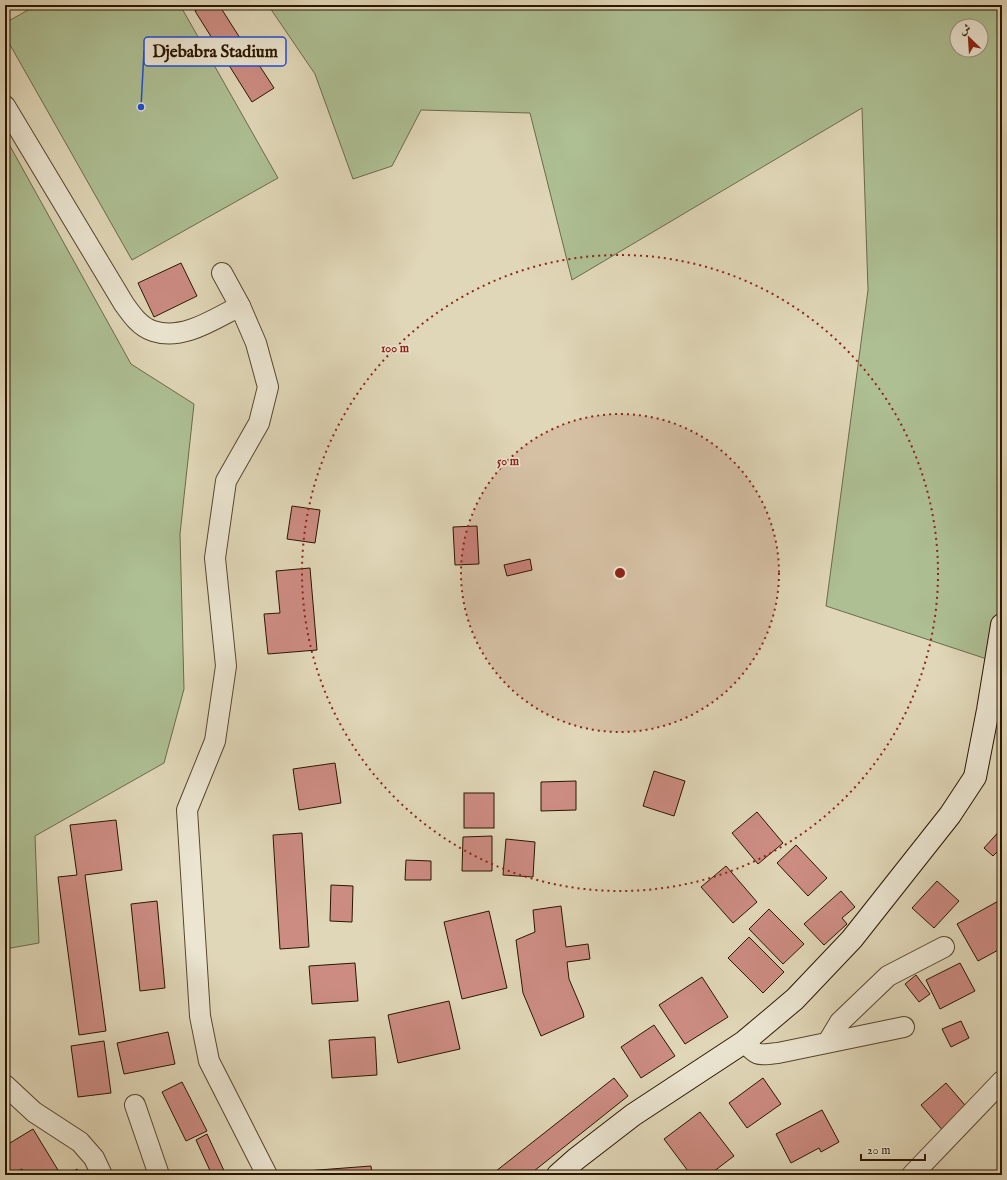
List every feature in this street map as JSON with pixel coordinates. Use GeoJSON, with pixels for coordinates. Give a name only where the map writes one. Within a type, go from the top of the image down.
{"type":"FeatureCollection","features":[{"type":"Feature","properties":{"kind":"street"},"geometry":{"type":"LineString","coordinates":[[5,106],[124,304],[143,326],[152,331],[162,333],[188,331],[240,306]]}},
{"type":"Feature","properties":{"kind":"street"},"geometry":{"type":"LineString","coordinates":[[222,273],[240,306],[256,343],[268,387],[259,423],[226,481],[215,558],[226,666],[215,741],[187,810],[200,1016],[209,1061],[267,1175]]}},
{"type":"Feature","properties":{"kind":"street"},"geometry":{"type":"LineString","coordinates":[[558,1175],[576,1159],[633,1115],[744,1042],[795,1000],[852,939],[950,816],[975,777],[1002,625]]}},
{"type":"Feature","properties":{"kind":"street"},"geometry":{"type":"LineString","coordinates":[[828,1042],[840,1022],[888,976],[944,947]]}},
{"type":"Feature","properties":{"kind":"street"},"geometry":{"type":"LineString","coordinates":[[744,1042],[756,1054],[759,1055],[778,1053],[904,1027]]}},
{"type":"Feature","properties":{"kind":"street"},"geometry":{"type":"LineString","coordinates":[[912,1175],[1002,1081]]}},
{"type":"Feature","properties":{"kind":"street"},"geometry":{"type":"LineString","coordinates":[[5,1085],[34,1112],[80,1142],[94,1158],[102,1175]]}},
{"type":"Feature","properties":{"kind":"street"},"geometry":{"type":"LineString","coordinates":[[135,1105],[159,1175]]}},
{"type":"Feature","properties":{"kind":"green space"},"geometry":{"type":"Polygon","coordinates":[[[37,5],[180,5],[278,178],[132,260],[5,36],[5,23],[37,5]]]}},
{"type":"Feature","properties":{"kind":"green space"},"geometry":{"type":"Polygon","coordinates":[[[268,5],[1002,5],[1002,664],[826,606],[868,290],[862,108],[572,280],[530,113],[421,110],[392,166],[353,179],[315,74],[268,5]]]}},
{"type":"Feature","properties":{"kind":"green space"},"geometry":{"type":"Polygon","coordinates":[[[5,137],[131,364],[194,404],[180,534],[184,689],[164,763],[35,836],[39,943],[5,949],[5,137]]]}},
{"type":"Feature","properties":{"kind":"building"},"geometry":{"type":"Polygon","coordinates":[[[205,5],[219,5],[274,88],[252,102],[195,11],[205,5]]]}},
{"type":"Feature","properties":{"kind":"building"},"geometry":{"type":"Polygon","coordinates":[[[181,263],[197,296],[154,317],[138,283],[181,263]]]}},
{"type":"Feature","properties":{"kind":"building"},"geometry":{"type":"Polygon","coordinates":[[[292,506],[320,510],[315,543],[287,539],[292,506]]]}},
{"type":"Feature","properties":{"kind":"building"},"geometry":{"type":"Polygon","coordinates":[[[477,526],[479,564],[455,565],[453,527],[477,526]]]}},
{"type":"Feature","properties":{"kind":"building"},"geometry":{"type":"Polygon","coordinates":[[[530,559],[532,570],[507,576],[504,565],[530,559]]]}},
{"type":"Feature","properties":{"kind":"building"},"geometry":{"type":"Polygon","coordinates":[[[310,568],[317,650],[268,654],[264,614],[280,613],[276,571],[310,568]]]}},
{"type":"Feature","properties":{"kind":"building"},"geometry":{"type":"Polygon","coordinates":[[[335,763],[341,803],[299,810],[293,769],[335,763]]]}},
{"type":"Feature","properties":{"kind":"building"},"geometry":{"type":"Polygon","coordinates":[[[654,771],[685,781],[674,816],[643,806],[654,771]]]}},
{"type":"Feature","properties":{"kind":"building"},"geometry":{"type":"Polygon","coordinates":[[[576,781],[576,810],[541,811],[541,782],[576,781]]]}},
{"type":"Feature","properties":{"kind":"building"},"geometry":{"type":"Polygon","coordinates":[[[464,793],[494,793],[494,828],[464,828],[464,793]]]}},
{"type":"Feature","properties":{"kind":"building"},"geometry":{"type":"Polygon","coordinates":[[[757,812],[783,843],[758,864],[732,833],[757,812]]]}},
{"type":"Feature","properties":{"kind":"building"},"geometry":{"type":"Polygon","coordinates":[[[116,820],[122,870],[85,875],[106,1031],[79,1035],[58,877],[77,875],[70,825],[116,820]]]}},
{"type":"Feature","properties":{"kind":"building"},"geometry":{"type":"Polygon","coordinates":[[[1002,828],[1002,847],[993,856],[984,848],[1002,828]]]}},
{"type":"Feature","properties":{"kind":"building"},"geometry":{"type":"Polygon","coordinates":[[[302,833],[309,947],[280,949],[273,835],[302,833]]]}},
{"type":"Feature","properties":{"kind":"building"},"geometry":{"type":"Polygon","coordinates":[[[492,836],[492,871],[462,871],[463,837],[492,836]]]}},
{"type":"Feature","properties":{"kind":"building"},"geometry":{"type":"Polygon","coordinates":[[[506,839],[535,842],[533,877],[503,875],[506,839]]]}},
{"type":"Feature","properties":{"kind":"building"},"geometry":{"type":"Polygon","coordinates":[[[796,845],[827,878],[808,896],[777,863],[796,845]]]}},
{"type":"Feature","properties":{"kind":"building"},"geometry":{"type":"Polygon","coordinates":[[[406,860],[431,861],[431,880],[405,880],[406,860]]]}},
{"type":"Feature","properties":{"kind":"building"},"geometry":{"type":"Polygon","coordinates":[[[726,866],[757,902],[733,923],[701,887],[726,866]]]}},
{"type":"Feature","properties":{"kind":"building"},"geometry":{"type":"Polygon","coordinates":[[[937,881],[959,901],[934,928],[912,908],[937,881]]]}},
{"type":"Feature","properties":{"kind":"building"},"geometry":{"type":"Polygon","coordinates":[[[331,885],[353,886],[352,922],[330,921],[331,885]]]}},
{"type":"Feature","properties":{"kind":"building"},"geometry":{"type":"Polygon","coordinates":[[[841,891],[855,907],[842,918],[847,924],[824,945],[804,924],[841,891]]]}},
{"type":"Feature","properties":{"kind":"building"},"geometry":{"type":"Polygon","coordinates":[[[1002,899],[1002,948],[978,961],[957,924],[1002,899]]]}},
{"type":"Feature","properties":{"kind":"building"},"geometry":{"type":"Polygon","coordinates":[[[157,901],[165,988],[140,991],[131,904],[157,901]]]}},
{"type":"Feature","properties":{"kind":"building"},"geometry":{"type":"Polygon","coordinates":[[[561,906],[566,947],[588,944],[590,959],[567,962],[569,979],[584,1017],[541,1036],[523,993],[516,940],[535,932],[533,910],[561,906]]]}},
{"type":"Feature","properties":{"kind":"building"},"geometry":{"type":"Polygon","coordinates":[[[769,909],[804,944],[783,964],[749,929],[769,909]]]}},
{"type":"Feature","properties":{"kind":"building"},"geometry":{"type":"Polygon","coordinates":[[[489,911],[507,988],[462,999],[444,922],[489,911]]]}},
{"type":"Feature","properties":{"kind":"building"},"geometry":{"type":"Polygon","coordinates":[[[749,937],[784,972],[763,993],[728,958],[749,937]]]}},
{"type":"Feature","properties":{"kind":"building"},"geometry":{"type":"Polygon","coordinates":[[[355,963],[358,1001],[312,1004],[309,966],[355,963]]]}},
{"type":"Feature","properties":{"kind":"building"},"geometry":{"type":"Polygon","coordinates":[[[960,963],[975,991],[940,1009],[926,980],[960,963]]]}},
{"type":"Feature","properties":{"kind":"building"},"geometry":{"type":"Polygon","coordinates":[[[916,975],[930,994],[919,1002],[905,984],[916,975]]]}},
{"type":"Feature","properties":{"kind":"building"},"geometry":{"type":"Polygon","coordinates":[[[702,977],[728,1017],[685,1044],[659,1005],[702,977]]]}},
{"type":"Feature","properties":{"kind":"building"},"geometry":{"type":"Polygon","coordinates":[[[449,1001],[460,1049],[398,1063],[388,1015],[449,1001]]]}},
{"type":"Feature","properties":{"kind":"building"},"geometry":{"type":"Polygon","coordinates":[[[961,1021],[969,1038],[951,1047],[942,1029],[961,1021]]]}},
{"type":"Feature","properties":{"kind":"building"},"geometry":{"type":"Polygon","coordinates":[[[654,1025],[675,1056],[641,1078],[621,1047],[654,1025]]]}},
{"type":"Feature","properties":{"kind":"building"},"geometry":{"type":"Polygon","coordinates":[[[168,1032],[175,1064],[124,1074],[117,1043],[168,1032]]]}},
{"type":"Feature","properties":{"kind":"building"},"geometry":{"type":"Polygon","coordinates":[[[375,1037],[377,1075],[332,1078],[329,1040],[375,1037]]]}},
{"type":"Feature","properties":{"kind":"building"},"geometry":{"type":"Polygon","coordinates":[[[104,1041],[111,1093],[78,1097],[71,1046],[104,1041]]]}},
{"type":"Feature","properties":{"kind":"building"},"geometry":{"type":"Polygon","coordinates":[[[614,1078],[628,1096],[529,1175],[491,1175],[614,1078]]]}},
{"type":"Feature","properties":{"kind":"building"},"geometry":{"type":"Polygon","coordinates":[[[763,1078],[781,1104],[747,1128],[729,1103],[763,1078]]]}},
{"type":"Feature","properties":{"kind":"building"},"geometry":{"type":"Polygon","coordinates":[[[182,1082],[207,1131],[186,1141],[162,1092],[182,1082]]]}},
{"type":"Feature","properties":{"kind":"building"},"geometry":{"type":"Polygon","coordinates":[[[946,1083],[970,1111],[945,1133],[921,1105],[946,1083]]]}},
{"type":"Feature","properties":{"kind":"building"},"geometry":{"type":"Polygon","coordinates":[[[822,1110],[839,1142],[821,1152],[819,1148],[791,1163],[776,1134],[822,1110]]]}},
{"type":"Feature","properties":{"kind":"building"},"geometry":{"type":"Polygon","coordinates":[[[700,1112],[734,1156],[709,1175],[691,1175],[664,1139],[700,1112]]]}},
{"type":"Feature","properties":{"kind":"building"},"geometry":{"type":"Polygon","coordinates":[[[33,1129],[61,1175],[26,1175],[22,1169],[11,1175],[5,1175],[5,1146],[33,1129]]]}},
{"type":"Feature","properties":{"kind":"building"},"geometry":{"type":"Polygon","coordinates":[[[207,1134],[226,1175],[212,1175],[196,1140],[207,1134]]]}},
{"type":"Feature","properties":{"kind":"building"},"geometry":{"type":"Polygon","coordinates":[[[371,1166],[372,1175],[305,1175],[305,1171],[371,1166]]]}},
{"type":"Feature","properties":{"kind":"building"},"geometry":{"type":"Polygon","coordinates":[[[77,1169],[81,1175],[68,1175],[77,1169]]]}},
{"type":"Feature","properties":{"kind":"place","name":"Djebabra Stadium"},"geometry":{"type":"Point","coordinates":[141,107]}}]}
